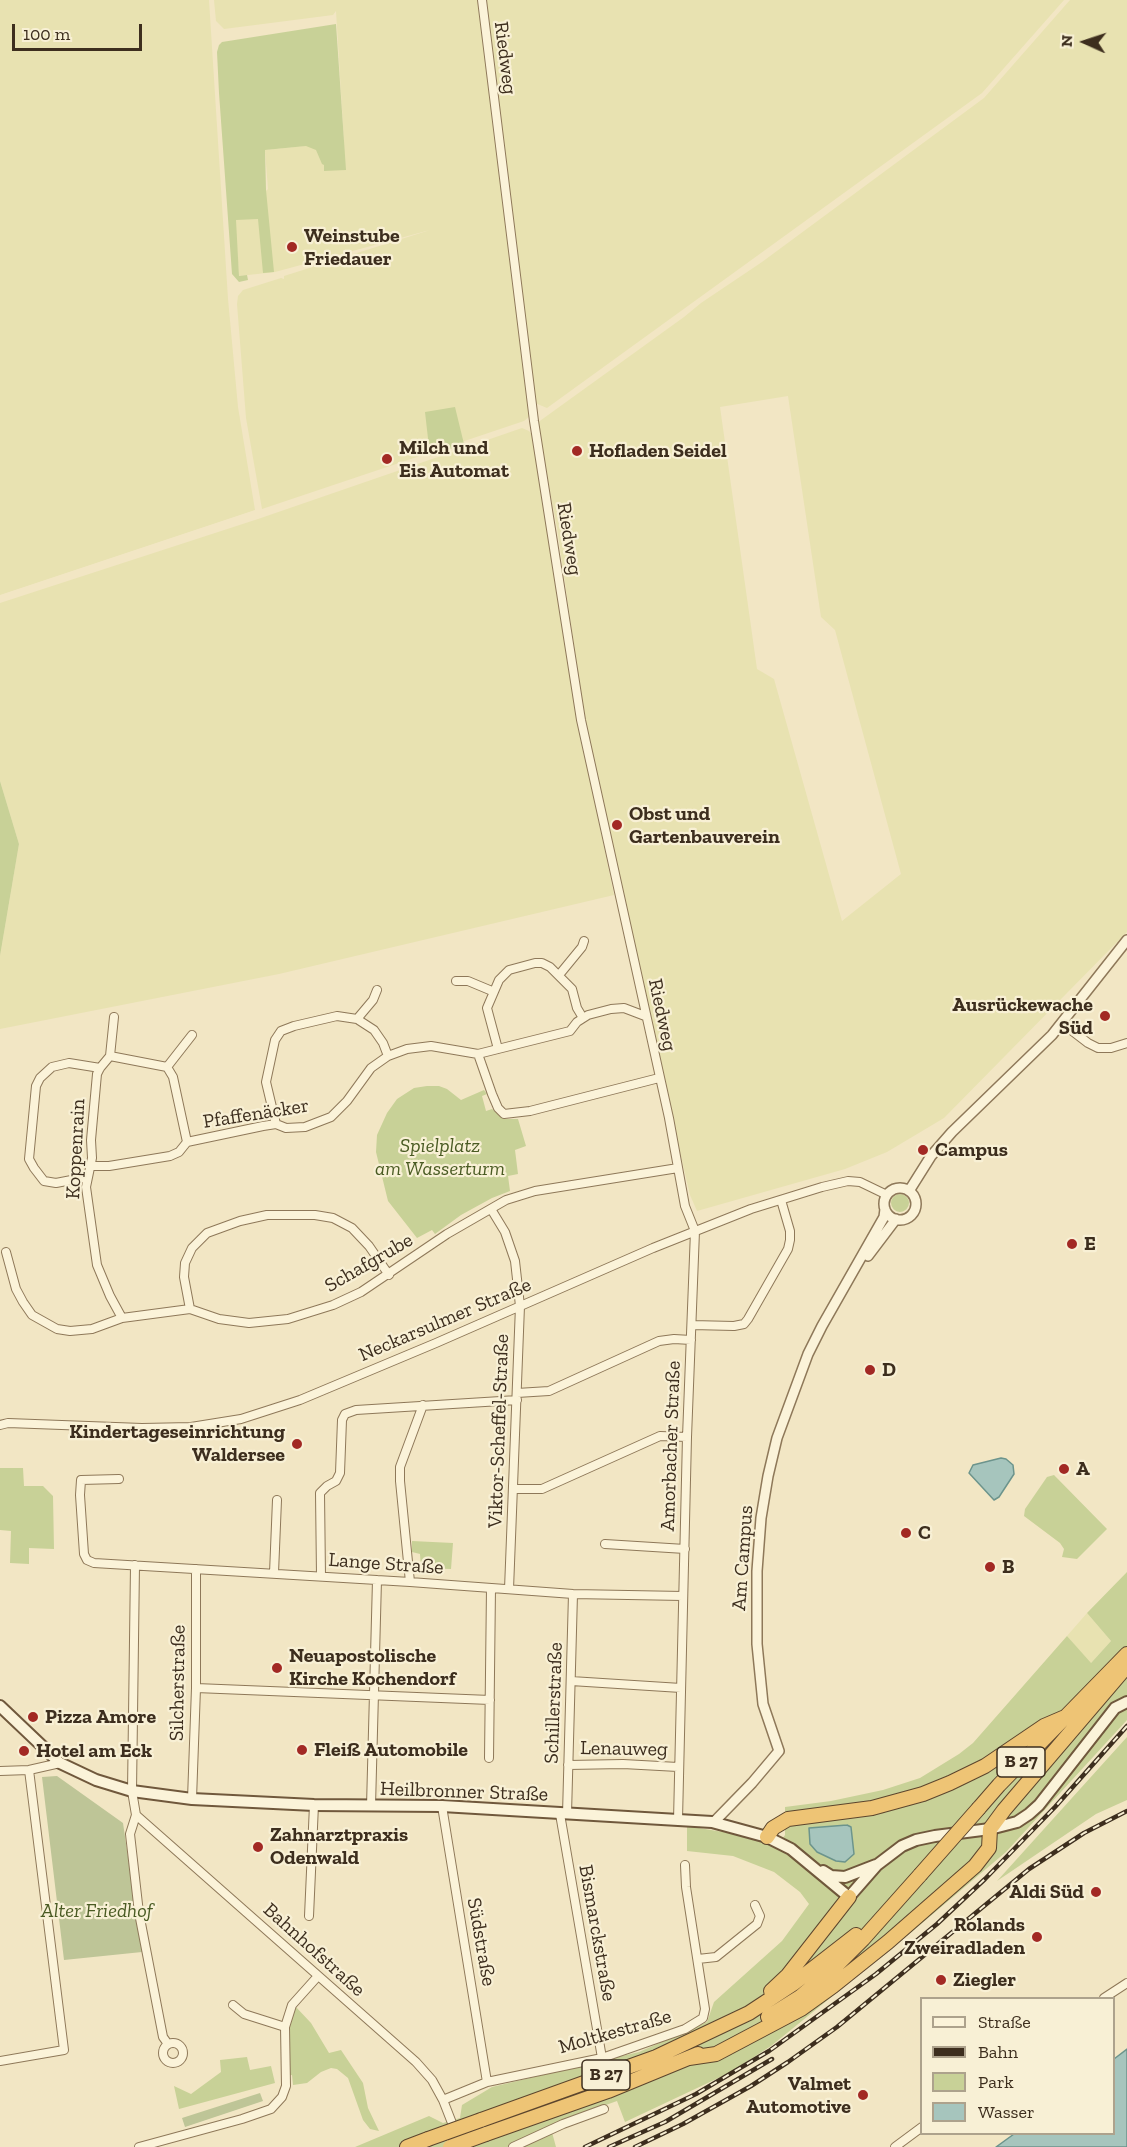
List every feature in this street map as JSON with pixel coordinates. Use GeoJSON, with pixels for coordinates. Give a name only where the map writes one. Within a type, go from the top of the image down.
{"type":"FeatureCollection","features":[{"type":"Feature","properties":{"kind":"highway","name":"B 27"},"geometry":{"type":"LineString","coordinates":[[407,2147],[428,2139],[484,2127],[608,2091],[689,2058],[766,2018],[800,1996],[835,1967],[979,1808],[1127,1654]]}},
{"type":"Feature","properties":{"kind":"highway"},"geometry":{"type":"LineString","coordinates":[[689,2058],[716,2054],[801,2009],[918,1917],[975,1866],[989,1848],[990,1829],[1004,1810],[1127,1666]]}},
{"type":"Feature","properties":{"kind":"highway"},"geometry":{"type":"LineString","coordinates":[[767,1837],[773,1828],[788,1819],[872,1808],[923,1794],[985,1766],[1044,1726],[1065,1717]]}},
{"type":"Feature","properties":{"kind":"highway"},"geometry":{"type":"LineString","coordinates":[[728,2022],[769,1993],[788,1975],[849,1898]]}},
{"type":"Feature","properties":{"kind":"highway","name":"B 27"},"geometry":{"type":"LineString","coordinates":[[450,2147],[484,2127],[656,2057],[749,2013],[794,1984],[880,1919]]}},
{"type":"Feature","properties":{"kind":"main road"},"geometry":{"type":"LineString","coordinates":[[849,1898],[877,1865],[902,1846],[916,1840],[936,1836],[990,1829],[1017,1822],[1029,1814],[1115,1708],[1127,1702]]}},
{"type":"Feature","properties":{"kind":"main road","name":"Heilbronner Straße"},"geometry":{"type":"LineString","coordinates":[[0,1706],[60,1763],[96,1780],[132,1791],[192,1799],[314,1805],[442,1806],[714,1822],[735,1826],[767,1837],[791,1849],[849,1898]]}},
{"type":"Feature","properties":{"kind":"main road"},"geometry":{"type":"LineString","coordinates":[[802,1858],[831,1875],[845,1877],[877,1865]]}},
{"type":"Feature","properties":{"kind":"street","name":"Riedweg"},"geometry":{"type":"LineString","coordinates":[[482,0],[534,421],[581,720],[659,1078]]}},
{"type":"Feature","properties":{"kind":"street"},"geometry":{"type":"LineString","coordinates":[[909,1191],[931,1156],[952,1131],[1039,1049],[1127,940]]}},
{"type":"Feature","properties":{"kind":"street"},"geometry":{"type":"LineString","coordinates":[[559,975],[582,947],[584,941]]}},
{"type":"Feature","properties":{"kind":"street"},"geometry":{"type":"LineString","coordinates":[[498,1049],[487,1008],[492,992],[504,974],[535,963],[542,963],[550,967],[572,989],[577,1008],[583,1018]]}},
{"type":"Feature","properties":{"kind":"street"},"geometry":{"type":"LineString","coordinates":[[456,981],[468,981],[492,992]]}},
{"type":"Feature","properties":{"kind":"street"},"geometry":{"type":"LineString","coordinates":[[357,1019],[373,1000],[377,990]]}},
{"type":"Feature","properties":{"kind":"street","name":"Pfaffenäcker"},"geometry":{"type":"LineString","coordinates":[[90,1166],[109,1166],[170,1156],[179,1152],[187,1142],[276,1124],[286,1128],[305,1127],[331,1117],[347,1101],[371,1068],[388,1056],[408,1049],[431,1046],[478,1054],[570,1030],[588,1015],[611,1009],[624,1008],[645,1016]]}},
{"type":"Feature","properties":{"kind":"street"},"geometry":{"type":"LineString","coordinates":[[276,1124],[266,1082],[278,1034],[294,1026],[337,1016],[357,1019],[374,1030],[388,1056]]}},
{"type":"Feature","properties":{"kind":"street"},"geometry":{"type":"LineString","coordinates":[[87,1177],[56,1183],[44,1181],[34,1168],[29,1158],[36,1086],[40,1078],[52,1067],[69,1063],[100,1068],[110,1056],[114,1017]]}},
{"type":"Feature","properties":{"kind":"street"},"geometry":{"type":"LineString","coordinates":[[1062,1023],[1098,1048],[1111,1048],[1127,1043]]}},
{"type":"Feature","properties":{"kind":"street"},"geometry":{"type":"LineString","coordinates":[[167,1067],[192,1035]]}},
{"type":"Feature","properties":{"kind":"street"},"geometry":{"type":"LineString","coordinates":[[478,1054],[498,1108],[504,1114],[530,1111],[659,1078]]}},
{"type":"Feature","properties":{"kind":"street"},"geometry":{"type":"LineString","coordinates":[[110,1056],[167,1067],[173,1077],[187,1142]]}},
{"type":"Feature","properties":{"kind":"street","name":"Koppenrain"},"geometry":{"type":"LineString","coordinates":[[100,1068],[97,1074],[87,1191],[97,1265],[122,1318]]}},
{"type":"Feature","properties":{"kind":"street","name":"Amorbacher Straße"},"geometry":{"type":"LineString","coordinates":[[659,1078],[686,1206],[695,1231],[687,1437],[678,1820]]}},
{"type":"Feature","properties":{"kind":"street","name":"Schafgrube"},"geometry":{"type":"LineString","coordinates":[[6,1252],[16,1289],[23,1302],[32,1315],[57,1329],[70,1331],[92,1329],[122,1318],[190,1309],[219,1319],[249,1323],[288,1319],[333,1305],[361,1292],[447,1234],[506,1200],[535,1191],[678,1168]]}},
{"type":"Feature","properties":{"kind":"street","name":"Neckarsulmer Straße"},"geometry":{"type":"LineString","coordinates":[[0,1425],[9,1423],[135,1428],[191,1427],[241,1419],[300,1400],[695,1231],[781,1200],[848,1181],[860,1182],[887,1195]]}},
{"type":"Feature","properties":{"kind":"street"},"geometry":{"type":"LineString","coordinates":[[899,1188],[909,1191],[914,1197],[915,1209],[907,1218],[896,1219],[885,1209],[887,1195],[899,1188]]}},
{"type":"Feature","properties":{"kind":"street"},"geometry":{"type":"LineString","coordinates":[[692,1324],[734,1326],[748,1319],[789,1245],[790,1231],[781,1200]]}},
{"type":"Feature","properties":{"kind":"street","name":"Viktor-Scheffel-Straße"},"geometry":{"type":"LineString","coordinates":[[491,1209],[505,1232],[515,1261],[520,1306],[508,1589]]}},
{"type":"Feature","properties":{"kind":"street","name":"Am Campus"},"geometry":{"type":"LineString","coordinates":[[714,1822],[779,1751],[762,1696],[757,1644],[757,1571],[761,1518],[774,1451],[797,1381],[822,1326],[884,1217],[885,1209]]}},
{"type":"Feature","properties":{"kind":"street"},"geometry":{"type":"LineString","coordinates":[[190,1309],[184,1277],[185,1263],[192,1248],[207,1233],[240,1221],[267,1215],[315,1215],[333,1218],[352,1228],[358,1234],[389,1275]]}},
{"type":"Feature","properties":{"kind":"street","name":"Am Campus"},"geometry":{"type":"LineString","coordinates":[[847,1284],[896,1219]]}},
{"type":"Feature","properties":{"kind":"street"},"geometry":{"type":"LineString","coordinates":[[321,1576],[320,1493],[336,1481],[340,1473],[342,1420],[345,1414],[356,1410],[517,1397],[549,1392],[659,1341],[691,1340]]}},
{"type":"Feature","properties":{"kind":"street"},"geometry":{"type":"LineString","coordinates":[[410,1581],[400,1467],[423,1405]]}},
{"type":"Feature","properties":{"kind":"street"},"geometry":{"type":"LineString","coordinates":[[513,1489],[542,1490],[660,1436],[687,1437]]}},
{"type":"Feature","properties":{"kind":"street","name":"Lange Straße"},"geometry":{"type":"LineString","coordinates":[[119,1479],[81,1480],[84,1554],[87,1560],[94,1563],[410,1581],[573,1594],[683,1596]]}},
{"type":"Feature","properties":{"kind":"street"},"geometry":{"type":"LineString","coordinates":[[274,1573],[277,1500]]}},
{"type":"Feature","properties":{"kind":"street"},"geometry":{"type":"LineString","coordinates":[[604,1545],[685,1549]]}},
{"type":"Feature","properties":{"kind":"street"},"geometry":{"type":"LineString","coordinates":[[135,1566],[132,1791],[136,1815],[130,1834],[139,1912],[163,2037],[168,2044]]}},
{"type":"Feature","properties":{"kind":"street","name":"Silcherstraße"},"geometry":{"type":"LineString","coordinates":[[192,1799],[196,1688],[196,1569]]}},
{"type":"Feature","properties":{"kind":"street"},"geometry":{"type":"LineString","coordinates":[[371,1806],[376,1696],[377,1580]]}},
{"type":"Feature","properties":{"kind":"street"},"geometry":{"type":"LineString","coordinates":[[489,1758],[491,1588]]}},
{"type":"Feature","properties":{"kind":"street","name":"Schillerstraße"},"geometry":{"type":"LineString","coordinates":[[563,1814],[568,1765],[573,1594]]}},
{"type":"Feature","properties":{"kind":"street"},"geometry":{"type":"LineString","coordinates":[[571,1681],[681,1688]]}},
{"type":"Feature","properties":{"kind":"street"},"geometry":{"type":"LineString","coordinates":[[196,1688],[490,1700]]}},
{"type":"Feature","properties":{"kind":"street"},"geometry":{"type":"LineString","coordinates":[[0,1771],[29,1770],[60,1763]]}},
{"type":"Feature","properties":{"kind":"street","name":"Lenauweg"},"geometry":{"type":"LineString","coordinates":[[568,1765],[623,1764],[678,1767]]}},
{"type":"Feature","properties":{"kind":"street"},"geometry":{"type":"LineString","coordinates":[[0,2061],[64,2050],[29,1770]]}},
{"type":"Feature","properties":{"kind":"street"},"geometry":{"type":"LineString","coordinates":[[309,1916],[314,1805]]}},
{"type":"Feature","properties":{"kind":"street","name":"Südstraße"},"geometry":{"type":"LineString","coordinates":[[442,1806],[487,2082]]}},
{"type":"Feature","properties":{"kind":"street","name":"Bismarckstraße"},"geometry":{"type":"LineString","coordinates":[[563,1814],[602,2058]]}},
{"type":"Feature","properties":{"kind":"street","name":"Bahnhofstraße"},"geometry":{"type":"LineString","coordinates":[[136,1815],[416,2062],[432,2080],[443,2100],[462,2147]]}},
{"type":"Feature","properties":{"kind":"street","name":"Moltkestraße"},"geometry":{"type":"LineString","coordinates":[[443,2100],[487,2082],[602,2058],[685,2029],[703,2018],[705,2009],[686,1887],[685,1865]]}},
{"type":"Feature","properties":{"kind":"street"},"geometry":{"type":"LineString","coordinates":[[698,1959],[716,1957],[757,1924],[760,1916],[754,1905]]}},
{"type":"Feature","properties":{"kind":"street"},"geometry":{"type":"LineString","coordinates":[[139,2147],[271,2109],[282,2097],[286,2086],[285,2026],[292,2005],[318,1976]]}},
{"type":"Feature","properties":{"kind":"street"},"geometry":{"type":"LineString","coordinates":[[1106,1997],[1127,1983]]}},
{"type":"Feature","properties":{"kind":"street"},"geometry":{"type":"LineString","coordinates":[[233,2005],[244,2014],[285,2026]]}},
{"type":"Feature","properties":{"kind":"street"},"geometry":{"type":"LineString","coordinates":[[513,2147],[604,2109]]}},
{"type":"Feature","properties":{"kind":"street"},"geometry":{"type":"LineString","coordinates":[[895,2147],[920,2128]]}},
{"type":"Feature","properties":{"kind":"shaded area"},"geometry":{"type":"Polygon","coordinates":[[[0,0],[209,0],[228,299],[238,407],[255,510],[0,595],[0,0]]]}},
{"type":"Feature","properties":{"kind":"shaded area"},"geometry":{"type":"Polygon","coordinates":[[[214,0],[478,0],[530,416],[524,421],[262,509],[246,418],[238,296],[243,290],[284,279],[284,276],[430,230],[275,272],[239,276],[235,220],[268,189],[265,150],[344,142],[336,11],[333,15],[224,29],[216,21],[214,0]]]}},
{"type":"Feature","properties":{"kind":"shaded area"},"geometry":{"type":"Polygon","coordinates":[[[486,0],[1064,0],[982,93],[547,408],[535,403],[486,0]]]}},
{"type":"Feature","properties":{"kind":"shaded area"},"geometry":{"type":"Polygon","coordinates":[[[1070,0],[1127,0],[1127,932],[944,1118],[887,1152],[845,1169],[697,1211],[690,1195],[658,1058],[584,714],[557,528],[537,423],[701,303],[762,262],[984,98],[1070,0]],[[788,396],[720,407],[757,669],[774,679],[842,921],[901,874],[835,630],[821,617],[788,396]]]}},
{"type":"Feature","properties":{"kind":"shaded area"},"geometry":{"type":"Polygon","coordinates":[[[522,428],[532,435],[576,712],[614,895],[279,974],[0,1029],[0,956],[19,844],[0,781],[0,603],[258,519],[522,428]]]}},
{"type":"Feature","properties":{"kind":"shaded area"},"geometry":{"type":"Polygon","coordinates":[[[1087,1613],[1111,1641],[1090,1664],[1067,1636],[1087,1613]]]}},
{"type":"Feature","properties":{"kind":"green space"},"geometry":{"type":"Polygon","coordinates":[[[336,24],[346,170],[324,171],[324,165],[316,150],[306,146],[265,150],[266,190],[274,272],[263,273],[258,219],[236,220],[239,276],[247,275],[248,280],[239,282],[232,274],[219,93],[217,52],[219,45],[222,42],[336,24]]]}},
{"type":"Feature","properties":{"kind":"green space"},"geometry":{"type":"Polygon","coordinates":[[[455,407],[464,444],[430,456],[425,412],[455,407]]]}},
{"type":"Feature","properties":{"kind":"green space"},"geometry":{"type":"Polygon","coordinates":[[[0,781],[19,844],[0,956],[0,781]]]}},
{"type":"Feature","properties":{"kind":"green space","name":"Spielplatz am Wasserturm"},"geometry":{"type":"Polygon","coordinates":[[[427,1086],[447,1089],[461,1100],[484,1090],[487,1094],[482,1096],[486,1111],[492,1109],[505,1119],[518,1119],[526,1146],[515,1150],[518,1174],[508,1176],[510,1191],[461,1215],[435,1234],[432,1230],[417,1238],[388,1201],[376,1152],[377,1135],[387,1113],[397,1099],[414,1088],[427,1086]]]}},
{"type":"Feature","properties":{"kind":"green space"},"geometry":{"type":"Polygon","coordinates":[[[896,1194],[904,1194],[909,1199],[907,1210],[896,1212],[891,1207],[891,1199],[896,1194]]]}},
{"type":"Feature","properties":{"kind":"green space"},"geometry":{"type":"Polygon","coordinates":[[[0,1468],[23,1468],[24,1486],[43,1486],[53,1496],[54,1549],[29,1548],[29,1564],[10,1563],[11,1531],[0,1530],[0,1468]]]}},
{"type":"Feature","properties":{"kind":"green space"},"geometry":{"type":"Polygon","coordinates":[[[1054,1475],[1107,1529],[1077,1559],[1062,1557],[1064,1549],[1060,1543],[1024,1516],[1025,1509],[1047,1477],[1054,1475]]]}},
{"type":"Feature","properties":{"kind":"green space"},"geometry":{"type":"Polygon","coordinates":[[[412,1541],[453,1543],[451,1569],[421,1568],[420,1554],[412,1552],[412,1541]]]}},
{"type":"Feature","properties":{"kind":"green space"},"geometry":{"type":"Polygon","coordinates":[[[1127,1572],[1127,1720],[1006,1852],[771,2046],[729,2073],[625,2122],[617,2101],[550,2125],[556,2147],[355,2147],[429,2116],[443,2123],[460,2118],[462,2105],[492,2087],[639,2052],[707,2022],[714,2002],[782,1941],[809,1904],[800,1892],[774,1872],[733,1856],[687,1851],[687,1826],[747,1836],[776,1848],[785,1835],[785,1807],[831,1801],[883,1790],[920,1778],[973,1743],[1067,1636],[1091,1663],[1111,1641],[1087,1613],[1127,1572]]]}},
{"type":"Feature","properties":{"kind":"green space"},"geometry":{"type":"Polygon","coordinates":[[[1127,1737],[1127,1800],[1096,1814],[997,1881],[1127,1737]]]}},
{"type":"Feature","properties":{"kind":"green space","name":"Alter Friedhof"},"geometry":{"type":"Polygon","coordinates":[[[57,1776],[123,1823],[142,1952],[64,1960],[42,1777],[57,1776]]]}},
{"type":"Feature","properties":{"kind":"green space"},"geometry":{"type":"Polygon","coordinates":[[[295,2006],[311,2023],[329,2053],[341,2050],[363,2083],[368,2108],[379,2131],[370,2129],[363,2120],[348,2078],[337,2069],[331,2068],[321,2072],[307,2083],[293,2085],[292,2075],[287,2076],[288,2027],[295,2006]]]}},
{"type":"Feature","properties":{"kind":"green space"},"geometry":{"type":"Polygon","coordinates":[[[247,2057],[250,2070],[271,2066],[275,2083],[179,2109],[174,2086],[191,2094],[221,2072],[220,2060],[247,2057]]]}},
{"type":"Feature","properties":{"kind":"green space"},"geometry":{"type":"Polygon","coordinates":[[[260,2093],[263,2101],[185,2127],[182,2118],[260,2093]]]}},
{"type":"Feature","properties":{"kind":"water"},"geometry":{"type":"Polygon","coordinates":[[[1001,1458],[1013,1465],[1014,1474],[999,1497],[994,1500],[969,1473],[973,1465],[1001,1458]]]}},
{"type":"Feature","properties":{"kind":"water"},"geometry":{"type":"Polygon","coordinates":[[[847,1825],[851,1827],[854,1854],[845,1862],[836,1861],[817,1852],[810,1844],[809,1828],[847,1825]]]}},
{"type":"Feature","properties":{"kind":"water"},"geometry":{"type":"Polygon","coordinates":[[[1127,2049],[1127,2147],[996,2147],[1013,2135],[1115,2135],[1115,2058],[1127,2049]]]}},
{"type":"Feature","properties":{"kind":"railway"},"geometry":{"type":"LineString","coordinates":[[585,2147],[696,2094],[769,2051],[876,1974],[937,1924],[985,1879],[1055,1807],[1127,1726]]}},
{"type":"Feature","properties":{"kind":"railway"},"geometry":{"type":"LineString","coordinates":[[635,2147],[683,2124],[751,2086],[788,2062],[837,2027],[1029,1869],[1084,1833],[1127,1811]]}},
{"type":"Feature","properties":{"kind":"railway"},"geometry":{"type":"LineString","coordinates":[[609,2147],[665,2122],[772,2059]]}},
{"type":"Feature","properties":{"kind":"place","name":"Weinstube Friedauer"},"geometry":{"type":"Point","coordinates":[292,247]}},
{"type":"Feature","properties":{"kind":"place","name":"Hofladen Seidel"},"geometry":{"type":"Point","coordinates":[577,451]}},
{"type":"Feature","properties":{"kind":"place","name":"Milch und Eis Automat"},"geometry":{"type":"Point","coordinates":[387,459]}},
{"type":"Feature","properties":{"kind":"place","name":"Obst und Gartenbauverein"},"geometry":{"type":"Point","coordinates":[617,825]}},
{"type":"Feature","properties":{"kind":"place","name":"Ausrückewache Süd"},"geometry":{"type":"Point","coordinates":[1105,1016]}},
{"type":"Feature","properties":{"kind":"place","name":"Campus"},"geometry":{"type":"Point","coordinates":[923,1150]}},
{"type":"Feature","properties":{"kind":"place","name":"E"},"geometry":{"type":"Point","coordinates":[1072,1244]}},
{"type":"Feature","properties":{"kind":"place","name":"D"},"geometry":{"type":"Point","coordinates":[870,1370]}},
{"type":"Feature","properties":{"kind":"place","name":"Kindertageseinrichtung Waldersee"},"geometry":{"type":"Point","coordinates":[297,1444]}},
{"type":"Feature","properties":{"kind":"place","name":"A"},"geometry":{"type":"Point","coordinates":[1064,1469]}},
{"type":"Feature","properties":{"kind":"place","name":"C"},"geometry":{"type":"Point","coordinates":[906,1533]}},
{"type":"Feature","properties":{"kind":"place","name":"B"},"geometry":{"type":"Point","coordinates":[990,1567]}},
{"type":"Feature","properties":{"kind":"place","name":"Neuapostolische Kirche Kochendorf"},"geometry":{"type":"Point","coordinates":[277,1668]}},
{"type":"Feature","properties":{"kind":"place","name":"Pizza Amore"},"geometry":{"type":"Point","coordinates":[33,1717]}},
{"type":"Feature","properties":{"kind":"place","name":"Fleiß Automobile"},"geometry":{"type":"Point","coordinates":[302,1750]}},
{"type":"Feature","properties":{"kind":"place","name":"Hotel am Eck"},"geometry":{"type":"Point","coordinates":[24,1751]}},
{"type":"Feature","properties":{"kind":"place","name":"Zahnarztpraxis Odenwald"},"geometry":{"type":"Point","coordinates":[258,1847]}},
{"type":"Feature","properties":{"kind":"place","name":"Aldi Süd"},"geometry":{"type":"Point","coordinates":[1096,1892]}},
{"type":"Feature","properties":{"kind":"place","name":"Rolands Zweiradladen"},"geometry":{"type":"Point","coordinates":[1037,1937]}},
{"type":"Feature","properties":{"kind":"place","name":"Ziegler"},"geometry":{"type":"Point","coordinates":[941,1980]}},
{"type":"Feature","properties":{"kind":"place","name":"Valmet Automotive"},"geometry":{"type":"Point","coordinates":[863,2095]}}]}
